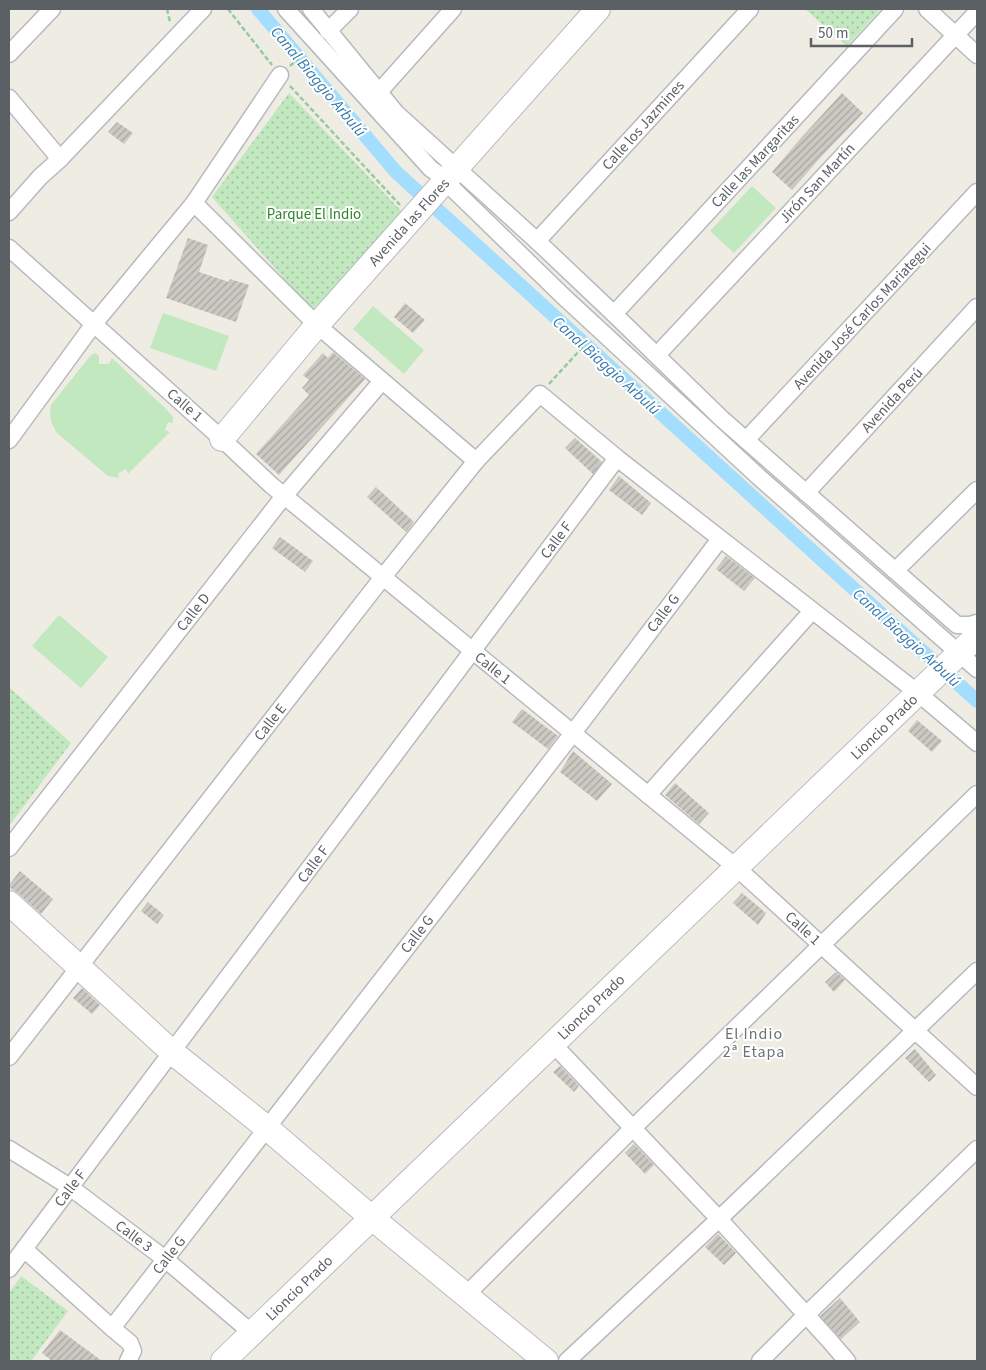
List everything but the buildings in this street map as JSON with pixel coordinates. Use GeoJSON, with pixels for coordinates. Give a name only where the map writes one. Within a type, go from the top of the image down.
{"type":"FeatureCollection","features":[{"type":"Feature","properties":{"kind":"street"},"geometry":{"type":"LineString","coordinates":[[9,54],[52,9]]}},
{"type":"Feature","properties":{"kind":"street"},"geometry":{"type":"LineString","coordinates":[[9,212],[40,177],[60,159],[203,9]]}},
{"type":"Feature","properties":{"kind":"street"},"geometry":{"type":"LineString","coordinates":[[286,9],[431,169],[448,178],[537,241],[722,419],[957,625],[977,623]]}},
{"type":"Feature","properties":{"kind":"street"},"geometry":{"type":"LineString","coordinates":[[311,9],[448,178],[454,190],[562,294],[760,478],[962,662]]}},
{"type":"Feature","properties":{"kind":"street"},"geometry":{"type":"LineString","coordinates":[[328,31],[350,9]]}},
{"type":"Feature","properties":{"kind":"street"},"geometry":{"type":"LineString","coordinates":[[378,92],[453,9]]}},
{"type":"Feature","properties":{"kind":"street","name":"Avenida las Flores"},"geometry":{"type":"LineString","coordinates":[[222,439],[317,325],[598,9]]}},
{"type":"Feature","properties":{"kind":"street","name":"Calle los Jazmines"},"geometry":{"type":"LineString","coordinates":[[537,241],[750,9]]}},
{"type":"Feature","properties":{"kind":"street","name":"Calle las Margaritas"},"geometry":{"type":"LineString","coordinates":[[614,314],[895,9]]}},
{"type":"Feature","properties":{"kind":"street"},"geometry":{"type":"LineString","coordinates":[[927,9],[977,56]]}},
{"type":"Feature","properties":{"kind":"street","name":"Jirón San Martín"},"geometry":{"type":"LineString","coordinates":[[657,355],[977,12]]}},
{"type":"Feature","properties":{"kind":"street"},"geometry":{"type":"LineString","coordinates":[[9,440],[93,325],[194,202],[283,72]]}},
{"type":"Feature","properties":{"kind":"street"},"geometry":{"type":"LineString","coordinates":[[9,98],[60,159]]}},
{"type":"Feature","properties":{"kind":"street","name":"Avenida José Carlos Mariategui"},"geometry":{"type":"LineString","coordinates":[[746,440],[977,192]]}},
{"type":"Feature","properties":{"kind":"street"},"geometry":{"type":"LineString","coordinates":[[194,202],[317,325],[476,461]]}},
{"type":"Feature","properties":{"kind":"street","name":"Calle 1"},"geometry":{"type":"LineString","coordinates":[[9,248],[284,496],[737,868],[977,1087]]}},
{"type":"Feature","properties":{"kind":"street","name":"Avenida Perú"},"geometry":{"type":"LineString","coordinates":[[806,493],[977,307]]}},
{"type":"Feature","properties":{"kind":"street","name":"Calle D"},"geometry":{"type":"LineString","coordinates":[[9,848],[284,496],[382,381]]}},
{"type":"Feature","properties":{"kind":"street"},"geometry":{"type":"LineString","coordinates":[[540,394],[617,458],[812,611],[922,690],[977,743]]}},
{"type":"Feature","properties":{"kind":"street","name":"Calle E"},"geometry":{"type":"LineString","coordinates":[[9,1057],[476,461],[540,394]]}},
{"type":"Feature","properties":{"kind":"street","name":"Calle F"},"geometry":{"type":"LineString","coordinates":[[9,1269],[617,458]]}},
{"type":"Feature","properties":{"kind":"street"},"geometry":{"type":"LineString","coordinates":[[895,571],[977,490]]}},
{"type":"Feature","properties":{"kind":"street","name":"Calle G"},"geometry":{"type":"LineString","coordinates":[[112,1328],[720,539]]}},
{"type":"Feature","properties":{"kind":"street"},"geometry":{"type":"LineString","coordinates":[[648,795],[812,611]]}},
{"type":"Feature","properties":{"kind":"street","name":"Lioncio Prado"},"geometry":{"type":"LineString","coordinates":[[222,1361],[922,690],[962,662],[977,636]]}},
{"type":"Feature","properties":{"kind":"street"},"geometry":{"type":"LineString","coordinates":[[466,1295],[633,1128],[977,794]]}},
{"type":"Feature","properties":{"kind":"street"},"geometry":{"type":"LineString","coordinates":[[9,903],[172,1052],[267,1128],[372,1218],[546,1361]]}},
{"type":"Feature","properties":{"kind":"street"},"geometry":{"type":"LineString","coordinates":[[567,1361],[719,1220],[977,971]]}},
{"type":"Feature","properties":{"kind":"street"},"geometry":{"type":"LineString","coordinates":[[553,1044],[719,1220],[847,1361]]}},
{"type":"Feature","properties":{"kind":"street","name":"Calle 3"},"geometry":{"type":"LineString","coordinates":[[9,1149],[70,1187],[165,1259],[252,1333]]}},
{"type":"Feature","properties":{"kind":"street"},"geometry":{"type":"LineString","coordinates":[[760,1361],[977,1149]]}},
{"type":"Feature","properties":{"kind":"street"},"geometry":{"type":"LineString","coordinates":[[24,1249],[130,1342],[133,1351],[128,1361]]}},
{"type":"Feature","properties":{"kind":"path"},"geometry":{"type":"LineString","coordinates":[[228,9],[414,217]]}},
{"type":"Feature","properties":{"kind":"path"},"geometry":{"type":"LineString","coordinates":[[283,72],[312,47]]}},
{"type":"Feature","properties":{"kind":"path"},"geometry":{"type":"LineString","coordinates":[[540,394],[590,339]]}},
{"type":"Feature","properties":{"kind":"green space"},"geometry":{"type":"Polygon","coordinates":[[[805,9],[881,9],[847,46],[805,9]]]}},
{"type":"Feature","properties":{"kind":"green space","name":"Parque El Indio"},"geometry":{"type":"Polygon","coordinates":[[[289,93],[405,215],[312,310],[212,197],[289,93]]]}},
{"type":"Feature","properties":{"kind":"green space"},"geometry":{"type":"Polygon","coordinates":[[[752,186],[776,208],[734,253],[710,231],[752,186]]]}},
{"type":"Feature","properties":{"kind":"green space"},"geometry":{"type":"Polygon","coordinates":[[[373,306],[424,350],[404,374],[353,329],[373,306]]]}},
{"type":"Feature","properties":{"kind":"green space"},"geometry":{"type":"Polygon","coordinates":[[[163,313],[229,336],[216,371],[150,348],[163,313]]]}},
{"type":"Feature","properties":{"kind":"green space"},"geometry":{"type":"Polygon","coordinates":[[[95,353],[99,356],[99,364],[109,364],[112,358],[173,417],[173,423],[168,422],[165,430],[170,432],[128,474],[126,469],[118,473],[119,478],[108,476],[56,432],[51,421],[51,405],[91,355],[95,353]]]}},
{"type":"Feature","properties":{"kind":"green space"},"geometry":{"type":"Polygon","coordinates":[[[59,615],[108,657],[81,688],[32,646],[59,615]]]}},
{"type":"Feature","properties":{"kind":"green space"},"geometry":{"type":"Polygon","coordinates":[[[9,687],[71,743],[9,826],[9,687]]]}},
{"type":"Feature","properties":{"kind":"green space"},"geometry":{"type":"Polygon","coordinates":[[[21,1276],[68,1311],[31,1361],[9,1361],[9,1293],[21,1276]]]}},
{"type":"Feature","properties":{"kind":"waterway","name":"Canal Biaggio Arbulú"},"geometry":{"type":"LineString","coordinates":[[258,9],[396,172],[977,701]]}},
{"type":"Feature","properties":{"kind":"district","name":"El Indio 2ª Etapa"},"geometry":{"type":"Point","coordinates":[754,1042]}}]}
